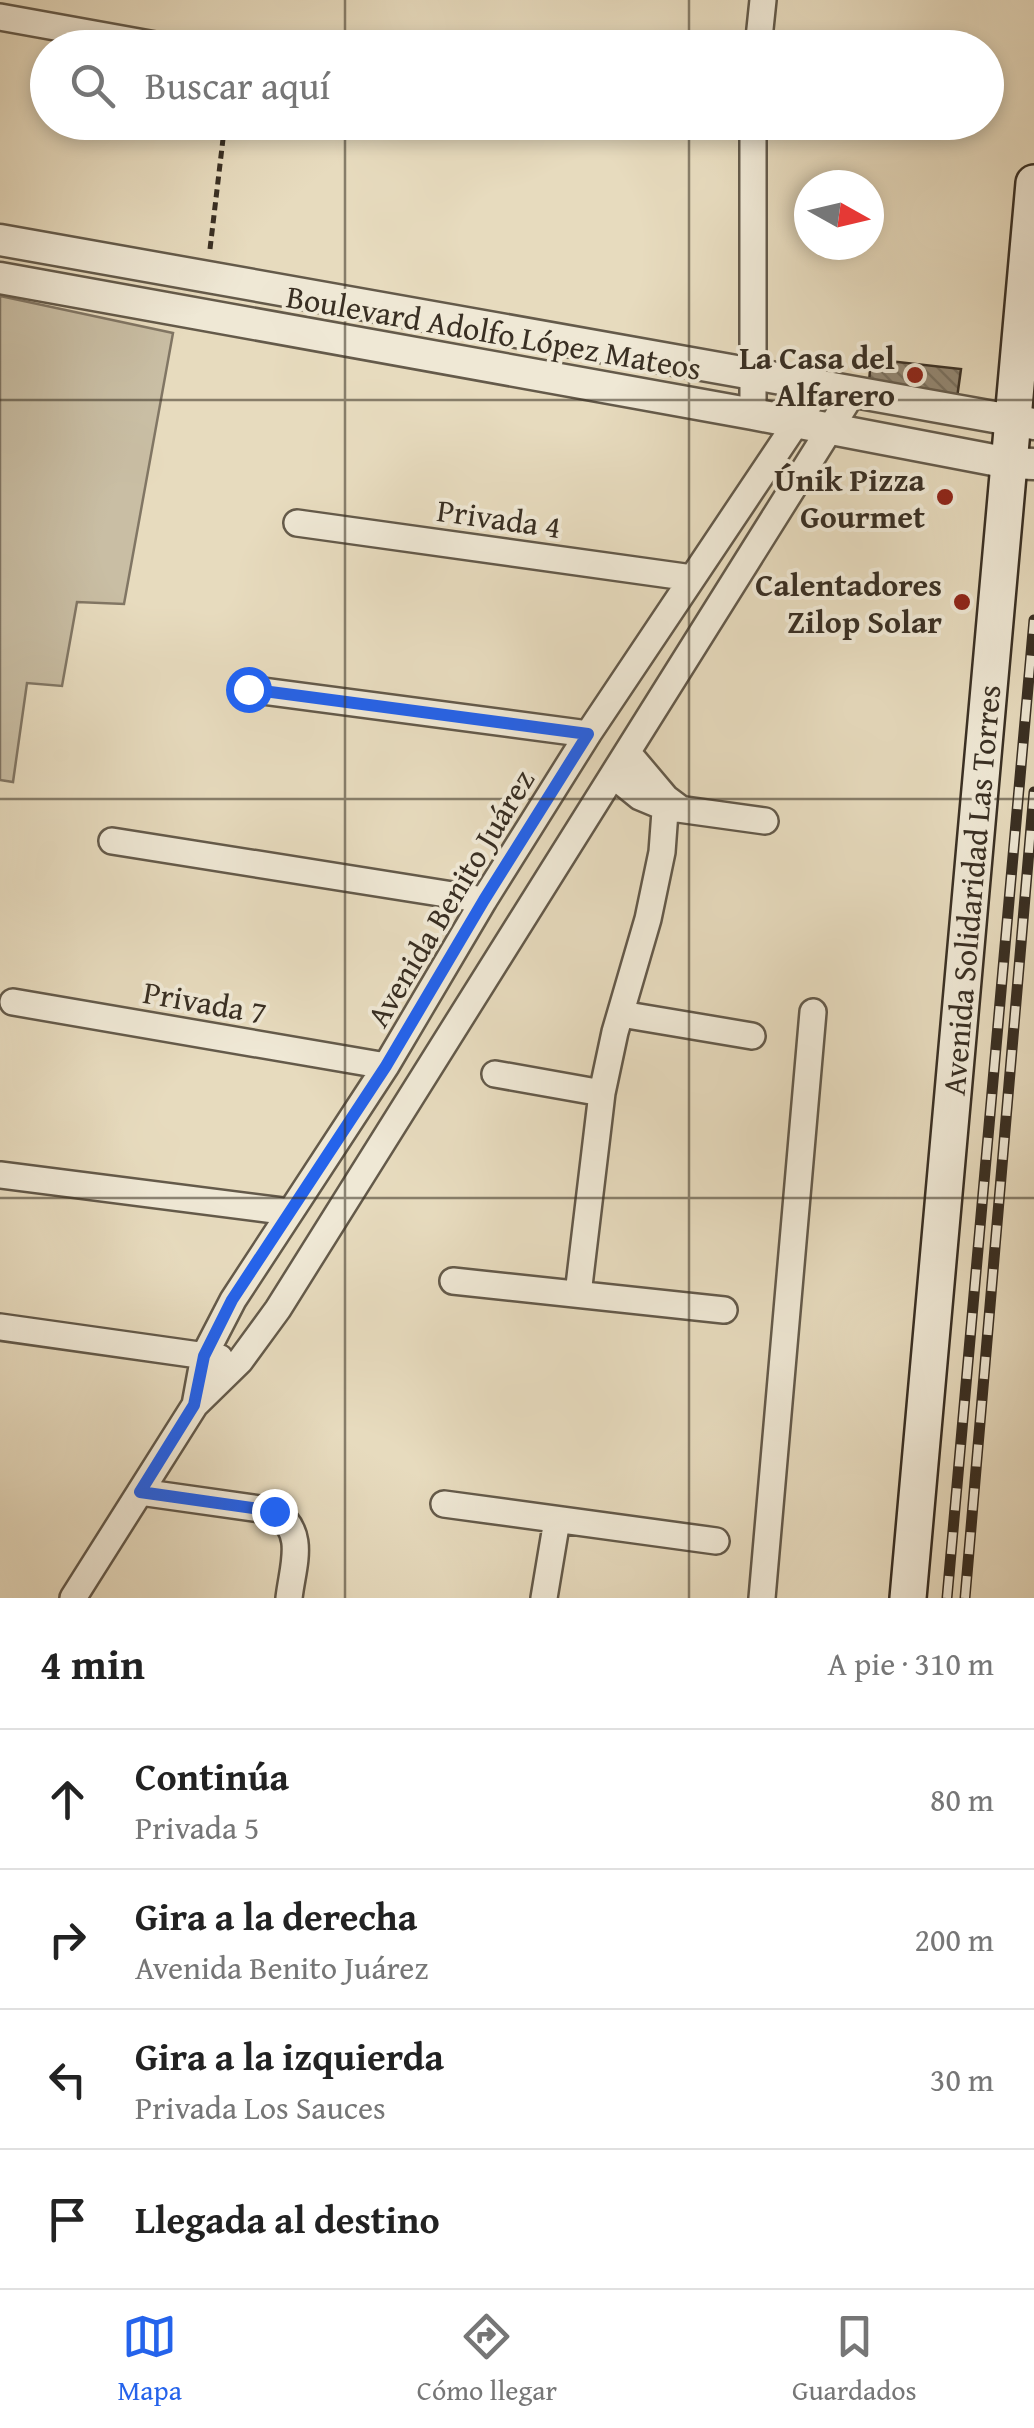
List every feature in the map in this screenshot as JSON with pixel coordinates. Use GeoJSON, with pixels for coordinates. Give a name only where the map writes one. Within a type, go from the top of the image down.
{"type":"FeatureCollection","features":[{"type":"Feature","properties":{"kind":"main road","name":"Avenida Solidaridad Las Torres"},"geometry":{"type":"LineString","coordinates":[[908,1598],[1022,464],[1034,182]]}},
{"type":"Feature","properties":{"kind":"street"},"geometry":{"type":"LineString","coordinates":[[760,30],[763,0]]}},
{"type":"Feature","properties":{"kind":"street"},"geometry":{"type":"LineString","coordinates":[[0,17],[72,30]]}},
{"type":"Feature","properties":{"kind":"street"},"geometry":{"type":"LineString","coordinates":[[753,140],[753,414]]}},
{"type":"Feature","properties":{"kind":"street","name":"Boulevard Adolfo López Mateos"},"geometry":{"type":"LineString","coordinates":[[0,240],[1024,424]]}},
{"type":"Feature","properties":{"kind":"street"},"geometry":{"type":"LineString","coordinates":[[33,285],[42,246]]}},
{"type":"Feature","properties":{"kind":"street","name":"Boulevard Adolfo López Mateos"},"geometry":{"type":"LineString","coordinates":[[0,278],[1022,464]]}},
{"type":"Feature","properties":{"kind":"street","name":"Avenida Benito Juárez"},"geometry":{"type":"LineString","coordinates":[[194,1405],[204,1356],[232,1300],[348,1127],[588,734],[821,386]]}},
{"type":"Feature","properties":{"kind":"street","name":"Avenida Benito Juárez"},"geometry":{"type":"LineString","coordinates":[[73,1598],[194,1405],[240,1361],[278,1309],[853,392]]}},
{"type":"Feature","properties":{"kind":"street","name":"Privada 4"},"geometry":{"type":"LineString","coordinates":[[297,523],[692,578]]}},
{"type":"Feature","properties":{"kind":"street"},"geometry":{"type":"LineString","coordinates":[[644,650],[675,678]]}},
{"type":"Feature","properties":{"kind":"street"},"geometry":{"type":"LineString","coordinates":[[248,689],[588,734]]}},
{"type":"Feature","properties":{"kind":"street"},"geometry":{"type":"LineString","coordinates":[[628,753],[671,805]]}},
{"type":"Feature","properties":{"kind":"street"},"geometry":{"type":"LineString","coordinates":[[614,776],[640,797],[765,821]]}},
{"type":"Feature","properties":{"kind":"street"},"geometry":{"type":"LineString","coordinates":[[578,1294],[602,1093],[648,919],[671,805]]}},
{"type":"Feature","properties":{"kind":"street"},"geometry":{"type":"LineString","coordinates":[[112,841],[484,900]]}},
{"type":"Feature","properties":{"kind":"street","name":"Privada 7"},"geometry":{"type":"LineString","coordinates":[[13,1002],[386,1066]]}},
{"type":"Feature","properties":{"kind":"street"},"geometry":{"type":"LineString","coordinates":[[762,1598],[813,1012]]}},
{"type":"Feature","properties":{"kind":"street"},"geometry":{"type":"LineString","coordinates":[[621,1014],[752,1036]]}},
{"type":"Feature","properties":{"kind":"street"},"geometry":{"type":"LineString","coordinates":[[494,1074],[602,1093]]}},
{"type":"Feature","properties":{"kind":"street"},"geometry":{"type":"LineString","coordinates":[[348,1127],[378,1150]]}},
{"type":"Feature","properties":{"kind":"street"},"geometry":{"type":"LineString","coordinates":[[0,1175],[290,1212]]}},
{"type":"Feature","properties":{"kind":"street"},"geometry":{"type":"LineString","coordinates":[[453,1282],[724,1310]]}},
{"type":"Feature","properties":{"kind":"street"},"geometry":{"type":"LineString","coordinates":[[0,1327],[240,1361]]}},
{"type":"Feature","properties":{"kind":"street"},"geometry":{"type":"LineString","coordinates":[[140,1492],[274,1511],[288,1520],[296,1534],[288,1598]]}},
{"type":"Feature","properties":{"kind":"street"},"geometry":{"type":"LineString","coordinates":[[444,1504],[716,1541]]}},
{"type":"Feature","properties":{"kind":"street"},"geometry":{"type":"LineString","coordinates":[[544,1598],[557,1520]]}},
{"type":"Feature","properties":{"kind":"path"},"geometry":{"type":"LineString","coordinates":[[206,276],[223,140]]}},
{"type":"Feature","properties":{"kind":"shaded area"},"geometry":{"type":"Polygon","coordinates":[[[0,296],[173,333],[124,604],[77,602],[62,686],[27,683],[13,782],[0,780],[0,296]]]}},
{"type":"Feature","properties":{"kind":"building","name":"La Casa del Alfarero"},"geometry":{"type":"Polygon","coordinates":[[[871,359],[961,369],[957,398],[869,382],[871,359]]]}},
{"type":"Feature","properties":{"kind":"railway"},"geometry":{"type":"LineString","coordinates":[[947,1598],[1034,620]]}},
{"type":"Feature","properties":{"kind":"railway"},"geometry":{"type":"LineString","coordinates":[[965,1598],[1034,792]]}},
{"type":"Feature","properties":{"kind":"place","name":"La Casa del Alfarero"},"geometry":{"type":"Point","coordinates":[915,375]}},
{"type":"Feature","properties":{"kind":"place","name":"Únik Pizza Gourmet"},"geometry":{"type":"Point","coordinates":[945,497]}},
{"type":"Feature","properties":{"kind":"place","name":"Calentadores Zilop Solar"},"geometry":{"type":"Point","coordinates":[962,602]}},
{"type":"Feature","properties":{"kind":"route"},"geometry":{"type":"LineString","coordinates":[[248,689],[588,734],[348,1127],[232,1300],[204,1356],[194,1405],[140,1492],[274,1511]]}}]}
